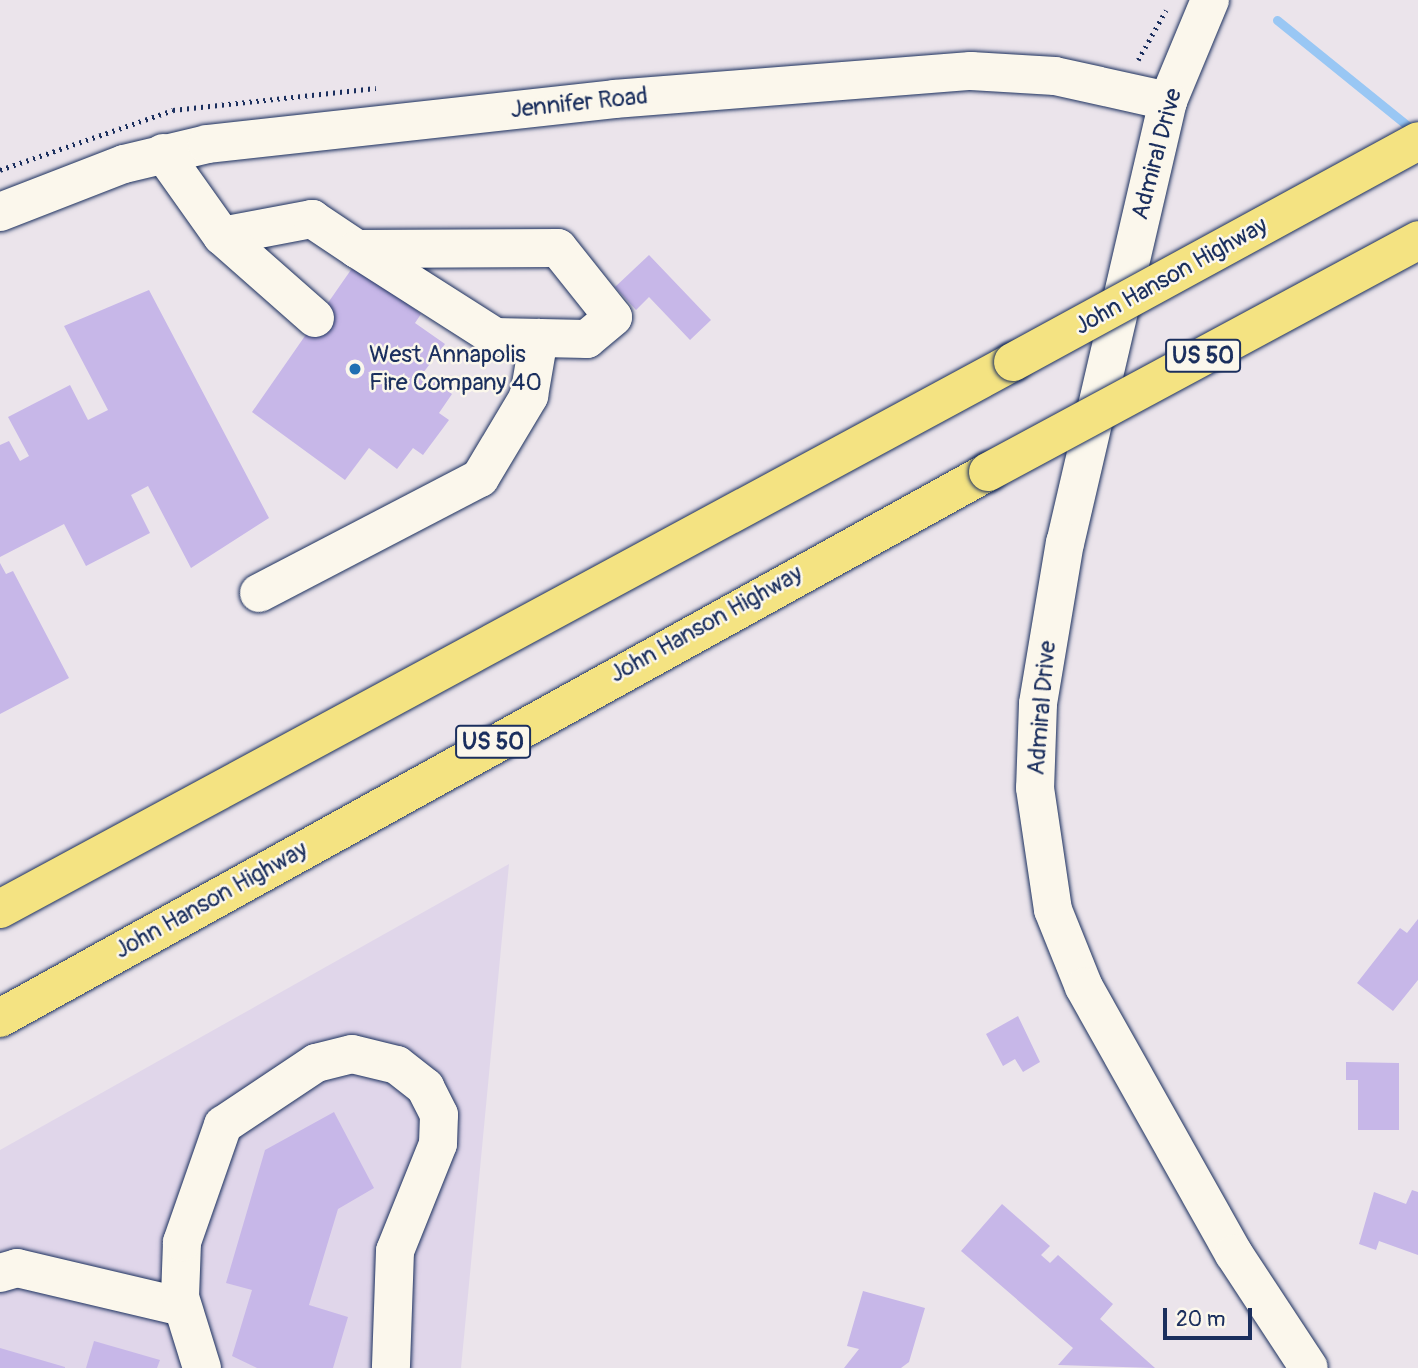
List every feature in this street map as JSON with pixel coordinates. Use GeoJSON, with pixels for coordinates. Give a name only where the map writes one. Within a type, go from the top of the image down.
{"type":"FeatureCollection","features":[{"type":"Feature","properties":{"kind":"highway","name":"John Hanson Highway"},"geometry":{"type":"LineString","coordinates":[[0,909],[245,773],[1418,142]]}},
{"type":"Feature","properties":{"kind":"highway","name":"John Hanson Highway"},"geometry":{"type":"LineString","coordinates":[[0,1018],[988,472],[1418,240]]}},
{"type":"Feature","properties":{"kind":"highway"},"geometry":{"type":"LineString","coordinates":[[0,884],[245,773]]}},
{"type":"Feature","properties":{"kind":"street","name":"Admiral Drive"},"geometry":{"type":"LineString","coordinates":[[1210,0],[1168,101],[1052,604],[1038,704],[1039,827],[1053,910],[1099,1017],[1234,1254],[1309,1368]]}},
{"type":"Feature","properties":{"kind":"street","name":"Jennifer Road"},"geometry":{"type":"LineString","coordinates":[[0,212],[163,153],[614,99],[920,72],[1055,76],[1168,101]]}},
{"type":"Feature","properties":{"kind":"street"},"geometry":{"type":"LineString","coordinates":[[163,153],[222,236],[315,318]]}},
{"type":"Feature","properties":{"kind":"street"},"geometry":{"type":"LineString","coordinates":[[222,236],[312,219],[357,249],[495,337],[587,339],[613,317],[558,248],[357,249]]}},
{"type":"Feature","properties":{"kind":"street"},"geometry":{"type":"LineString","coordinates":[[259,593],[480,478],[529,396],[539,338]]}},
{"type":"Feature","properties":{"kind":"street"},"geometry":{"type":"LineString","coordinates":[[201,1368],[182,1307],[182,1242],[223,1125],[316,1063],[352,1054],[397,1065],[425,1087],[439,1115],[438,1144],[395,1251],[391,1368]]}},
{"type":"Feature","properties":{"kind":"street"},"geometry":{"type":"LineString","coordinates":[[0,1273],[17,1268],[182,1307]]}},
{"type":"Feature","properties":{"kind":"path"},"geometry":{"type":"LineString","coordinates":[[1135,65],[1172,0]]}},
{"type":"Feature","properties":{"kind":"shaded area"},"geometry":{"type":"Polygon","coordinates":[[[509,864],[461,1368],[0,1368],[0,1150],[509,864]]]}},
{"type":"Feature","properties":{"kind":"building"},"geometry":{"type":"Polygon","coordinates":[[[649,255],[711,320],[690,340],[649,297],[636,310],[615,287],[649,255]]]}},
{"type":"Feature","properties":{"kind":"building","name":"West Annapolis Fire Company 40"},"geometry":{"type":"Polygon","coordinates":[[[355,264],[421,314],[415,323],[445,344],[423,373],[452,394],[439,413],[449,420],[423,455],[413,448],[397,469],[369,448],[345,480],[252,412],[355,264]]]}},
{"type":"Feature","properties":{"kind":"building"},"geometry":{"type":"Polygon","coordinates":[[[149,290],[269,518],[191,568],[148,486],[131,495],[150,533],[86,566],[64,524],[0,557],[0,445],[9,441],[20,461],[29,456],[8,417],[70,385],[88,420],[108,410],[64,326],[149,290]]]}},
{"type":"Feature","properties":{"kind":"building"},"geometry":{"type":"Polygon","coordinates":[[[0,563],[6,574],[13,571],[69,678],[0,714],[0,563]]]}},
{"type":"Feature","properties":{"kind":"building"},"geometry":{"type":"Polygon","coordinates":[[[1418,919],[1418,980],[1393,1011],[1357,983],[1400,928],[1407,933],[1418,919]]]}},
{"type":"Feature","properties":{"kind":"building"},"geometry":{"type":"Polygon","coordinates":[[[1018,1016],[1040,1062],[1023,1072],[1015,1059],[1003,1066],[986,1034],[1018,1016]]]}},
{"type":"Feature","properties":{"kind":"building"},"geometry":{"type":"Polygon","coordinates":[[[1346,1062],[1399,1063],[1399,1130],[1358,1130],[1358,1080],[1346,1080],[1346,1062]]]}},
{"type":"Feature","properties":{"kind":"building"},"geometry":{"type":"Polygon","coordinates":[[[334,1112],[374,1188],[338,1209],[309,1305],[348,1317],[333,1368],[257,1368],[232,1356],[252,1290],[226,1283],[265,1150],[334,1112]]]}},
{"type":"Feature","properties":{"kind":"building"},"geometry":{"type":"Polygon","coordinates":[[[1412,1190],[1418,1192],[1418,1255],[1379,1241],[1376,1250],[1359,1244],[1374,1192],[1406,1204],[1412,1190]]]}},
{"type":"Feature","properties":{"kind":"building"},"geometry":{"type":"Polygon","coordinates":[[[1002,1204],[1050,1246],[1041,1255],[1050,1263],[1058,1255],[1113,1304],[1100,1319],[1155,1368],[1058,1365],[1073,1348],[961,1251],[1002,1204]]]}},
{"type":"Feature","properties":{"kind":"building"},"geometry":{"type":"Polygon","coordinates":[[[863,1291],[925,1308],[909,1362],[901,1368],[844,1368],[859,1349],[847,1346],[863,1291]]]}},
{"type":"Feature","properties":{"kind":"building"},"geometry":{"type":"Polygon","coordinates":[[[94,1341],[160,1360],[157,1368],[86,1368],[94,1341]]]}},
{"type":"Feature","properties":{"kind":"building"},"geometry":{"type":"Polygon","coordinates":[[[0,1348],[65,1367],[65,1368],[0,1368],[0,1348]]]}},
{"type":"Feature","properties":{"kind":"waterway"},"geometry":{"type":"LineString","coordinates":[[1277,20],[1414,131]]}},
{"type":"Feature","properties":{"kind":"place","name":"West Annapolis Fire Company 40"},"geometry":{"type":"Point","coordinates":[355,369]}}]}
